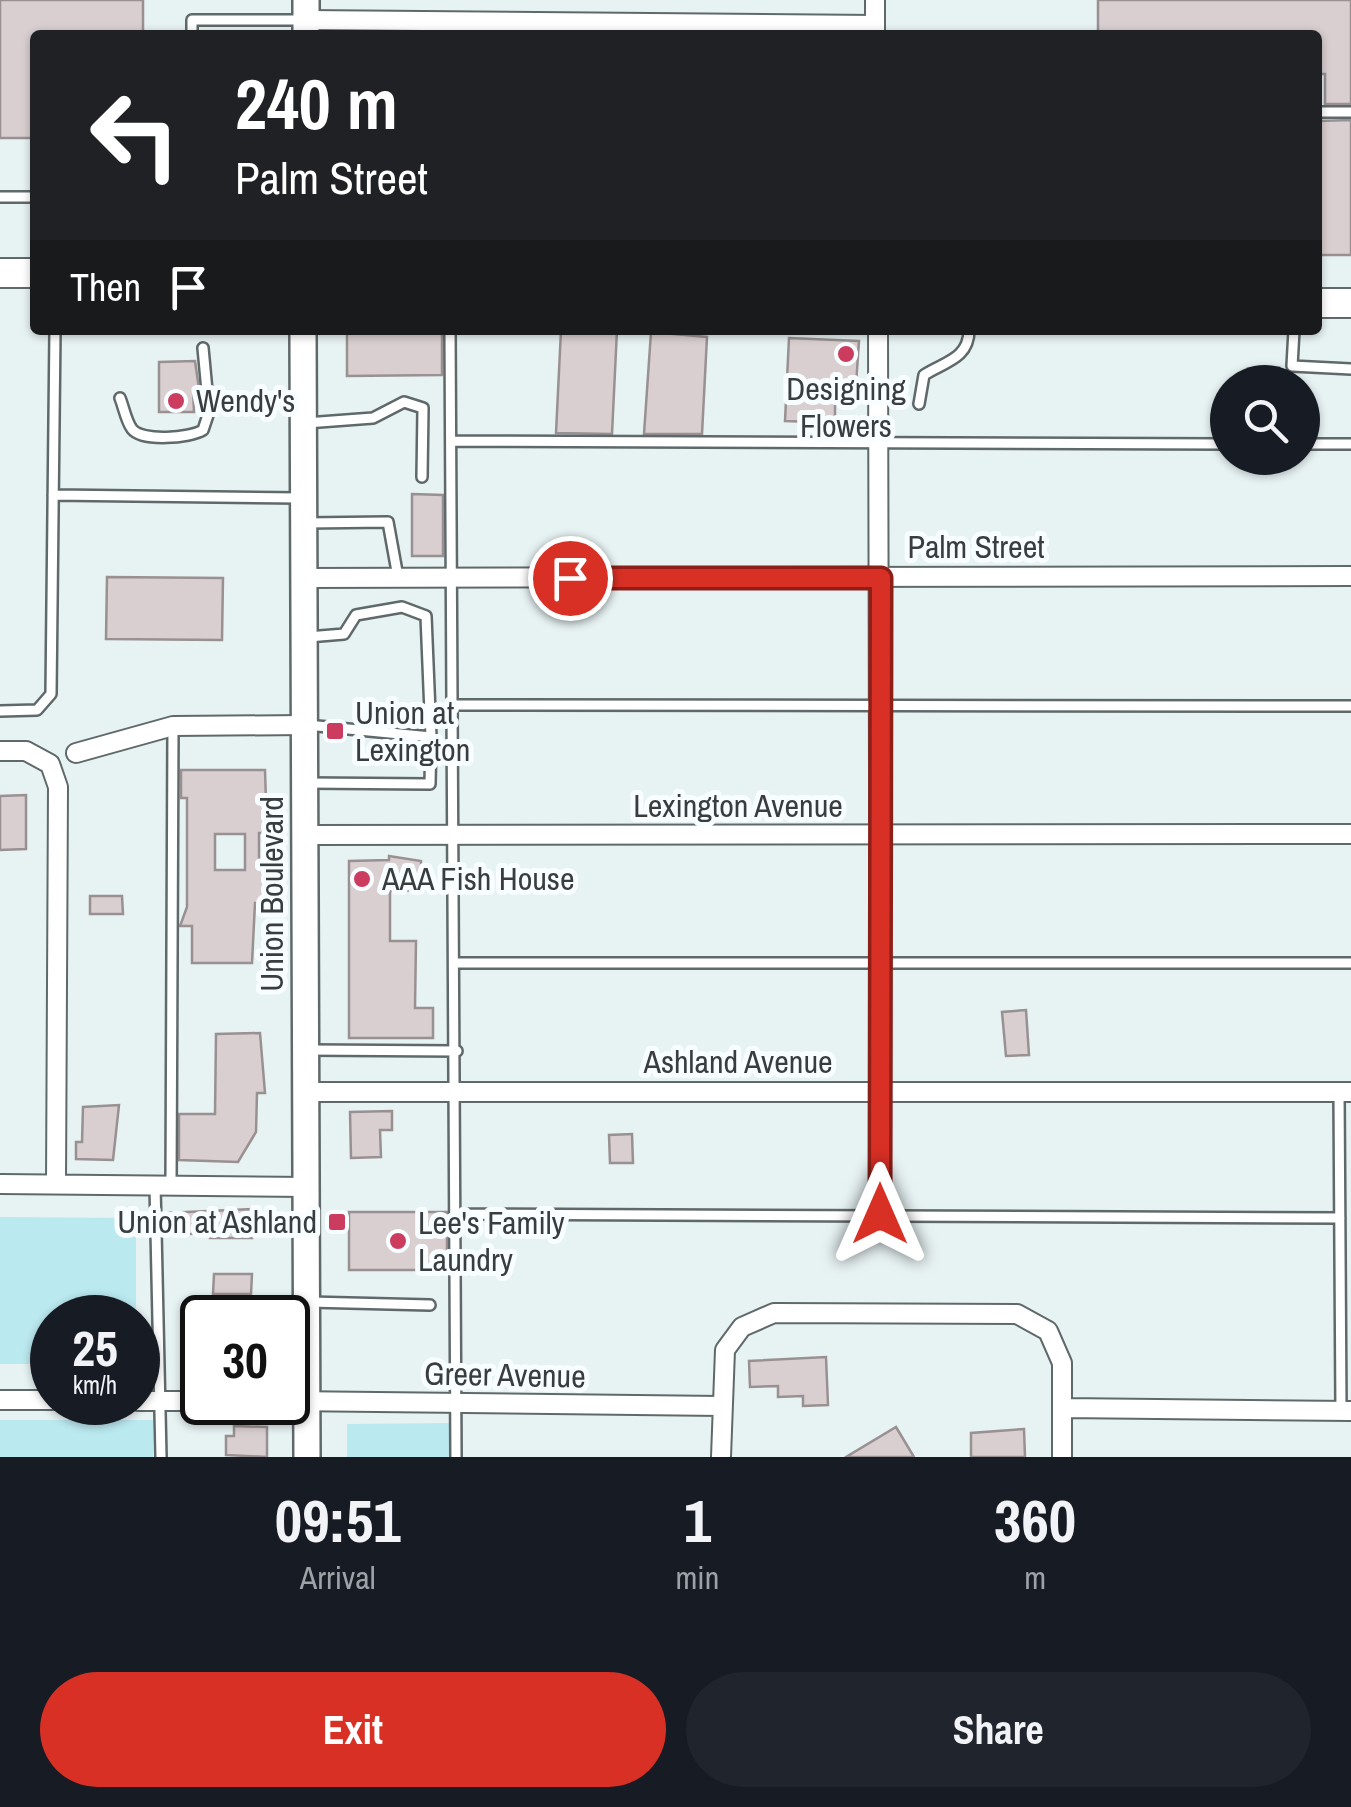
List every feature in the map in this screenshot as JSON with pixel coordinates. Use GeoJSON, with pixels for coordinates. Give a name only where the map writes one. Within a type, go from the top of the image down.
{"type":"FeatureCollection","features":[{"type":"Feature","properties":{"kind":"main road"},"geometry":{"type":"LineString","coordinates":[[0,273],[30,273]]}},
{"type":"Feature","properties":{"kind":"main road"},"geometry":{"type":"LineString","coordinates":[[1322,302],[1351,303]]}},
{"type":"Feature","properties":{"kind":"main road","name":"Union Boulevard"},"geometry":{"type":"LineString","coordinates":[[304,335],[306,1295]]}},
{"type":"Feature","properties":{"kind":"main road","name":"Union Boulevard"},"geometry":{"type":"LineString","coordinates":[[301,1425],[307,1457]]}},
{"type":"Feature","properties":{"kind":"street"},"geometry":{"type":"LineString","coordinates":[[306,18],[466,28],[875,30],[876,0]]}},
{"type":"Feature","properties":{"kind":"street"},"geometry":{"type":"LineString","coordinates":[[878,335],[880,1214]]}},
{"type":"Feature","properties":{"kind":"street","name":"Palm Street"},"geometry":{"type":"LineString","coordinates":[[302,578],[1351,576]]}},
{"type":"Feature","properties":{"kind":"street"},"geometry":{"type":"LineString","coordinates":[[76,753],[172,726],[304,725]]}},
{"type":"Feature","properties":{"kind":"street"},"geometry":{"type":"LineString","coordinates":[[0,751],[26,752],[50,764],[58,787],[56,1184]]}},
{"type":"Feature","properties":{"kind":"street","name":"Lexington Avenue"},"geometry":{"type":"LineString","coordinates":[[305,835],[1351,834]]}},
{"type":"Feature","properties":{"kind":"street","name":"Ashland Avenue"},"geometry":{"type":"LineString","coordinates":[[306,1092],[1345,1092]]}},
{"type":"Feature","properties":{"kind":"street"},"geometry":{"type":"LineString","coordinates":[[0,1184],[306,1187]]}},
{"type":"Feature","properties":{"kind":"street"},"geometry":{"type":"LineString","coordinates":[[721,1457],[725,1350],[742,1327],[774,1313],[1018,1314],[1048,1331],[1062,1363],[1062,1457]]}},
{"type":"Feature","properties":{"kind":"street"},"geometry":{"type":"LineString","coordinates":[[0,1400],[30,1400]]}},
{"type":"Feature","properties":{"kind":"street"},"geometry":{"type":"LineString","coordinates":[[161,1401],[180,1401]]}},
{"type":"Feature","properties":{"kind":"street","name":"Greer Avenue"},"geometry":{"type":"LineString","coordinates":[[310,1401],[721,1406]]}},
{"type":"Feature","properties":{"kind":"street"},"geometry":{"type":"LineString","coordinates":[[1064,1408],[1346,1411]]}},
{"type":"Feature","properties":{"kind":"lane"},"geometry":{"type":"LineString","coordinates":[[192,30],[192,20],[306,18]]}},
{"type":"Feature","properties":{"kind":"lane"},"geometry":{"type":"LineString","coordinates":[[1322,112],[1351,112]]}},
{"type":"Feature","properties":{"kind":"lane"},"geometry":{"type":"LineString","coordinates":[[0,197],[30,197]]}},
{"type":"Feature","properties":{"kind":"lane"},"geometry":{"type":"LineString","coordinates":[[0,711],[36,710],[50,694],[55,335]]}},
{"type":"Feature","properties":{"kind":"lane"},"geometry":{"type":"LineString","coordinates":[[450,335],[457,1051],[456,1457]]}},
{"type":"Feature","properties":{"kind":"lane"},"geometry":{"type":"LineString","coordinates":[[919,404],[924,375],[958,356],[968,335]]}},
{"type":"Feature","properties":{"kind":"lane"},"geometry":{"type":"LineString","coordinates":[[1294,335],[1292,366],[1351,369]]}},
{"type":"Feature","properties":{"kind":"lane"},"geometry":{"type":"LineString","coordinates":[[120,398],[135,433],[195,435],[203,430],[209,412],[203,348]]}},
{"type":"Feature","properties":{"kind":"lane"},"geometry":{"type":"LineString","coordinates":[[303,423],[372,418],[404,402],[423,408],[422,477]]}},
{"type":"Feature","properties":{"kind":"lane"},"geometry":{"type":"LineString","coordinates":[[452,440],[1210,444]]}},
{"type":"Feature","properties":{"kind":"lane"},"geometry":{"type":"LineString","coordinates":[[1320,444],[1351,444]]}},
{"type":"Feature","properties":{"kind":"lane"},"geometry":{"type":"LineString","coordinates":[[53,495],[302,511],[388,522],[398,578]]}},
{"type":"Feature","properties":{"kind":"lane"},"geometry":{"type":"LineString","coordinates":[[303,637],[344,634],[356,615],[402,607],[426,616],[431,737],[430,784],[304,783]]}},
{"type":"Feature","properties":{"kind":"lane"},"geometry":{"type":"LineString","coordinates":[[454,705],[1351,706]]}},
{"type":"Feature","properties":{"kind":"lane"},"geometry":{"type":"LineString","coordinates":[[304,725],[431,737]]}},
{"type":"Feature","properties":{"kind":"lane"},"geometry":{"type":"LineString","coordinates":[[161,1457],[172,726]]}},
{"type":"Feature","properties":{"kind":"lane"},"geometry":{"type":"LineString","coordinates":[[456,963],[1351,963]]}},
{"type":"Feature","properties":{"kind":"lane"},"geometry":{"type":"LineString","coordinates":[[306,1050],[457,1051]]}},
{"type":"Feature","properties":{"kind":"lane"},"geometry":{"type":"LineString","coordinates":[[1345,1092],[1340,1218],[1346,1411]]}},
{"type":"Feature","properties":{"kind":"lane"},"geometry":{"type":"LineString","coordinates":[[457,1214],[1340,1218]]}},
{"type":"Feature","properties":{"kind":"lane"},"geometry":{"type":"LineString","coordinates":[[310,1302],[430,1305]]}},
{"type":"Feature","properties":{"kind":"shaded area"},"geometry":{"type":"Polygon","coordinates":[[[0,1217],[136,1218],[136,1295],[30,1295],[30,1364],[0,1364],[0,1217]]]}},
{"type":"Feature","properties":{"kind":"shaded area"},"geometry":{"type":"Polygon","coordinates":[[[0,1420],[30,1420],[30,1425],[153,1425],[153,1457],[0,1457],[0,1420]]]}},
{"type":"Feature","properties":{"kind":"shaded area"},"geometry":{"type":"Polygon","coordinates":[[[451,1423],[452,1457],[347,1457],[347,1424],[451,1423]]]}},
{"type":"Feature","properties":{"kind":"building"},"geometry":{"type":"Polygon","coordinates":[[[0,0],[143,0],[143,30],[30,30],[30,138],[0,138],[0,0]]]}},
{"type":"Feature","properties":{"kind":"building"},"geometry":{"type":"Polygon","coordinates":[[[1098,0],[1351,0],[1351,104],[1325,104],[1322,30],[1098,30],[1098,0]]]}},
{"type":"Feature","properties":{"kind":"building"},"geometry":{"type":"Polygon","coordinates":[[[1351,120],[1351,255],[1322,255],[1322,121],[1351,120]]]}},
{"type":"Feature","properties":{"kind":"building"},"geometry":{"type":"Polygon","coordinates":[[[347,335],[442,335],[442,375],[347,376],[347,335]]]}},
{"type":"Feature","properties":{"kind":"building"},"geometry":{"type":"Polygon","coordinates":[[[561,335],[617,335],[612,434],[556,433],[561,335]]]}},
{"type":"Feature","properties":{"kind":"building"},"geometry":{"type":"Polygon","coordinates":[[[651,335],[707,337],[702,434],[644,434],[651,335]]]}},
{"type":"Feature","properties":{"kind":"building"},"geometry":{"type":"Polygon","coordinates":[[[789,338],[859,341],[856,385],[835,383],[835,417],[813,416],[813,422],[785,421],[789,338]]]}},
{"type":"Feature","properties":{"kind":"building","name":"Wendy's"},"geometry":{"type":"Polygon","coordinates":[[[195,361],[199,389],[193,390],[194,412],[159,412],[159,362],[195,361]]]}},
{"type":"Feature","properties":{"kind":"building"},"geometry":{"type":"Polygon","coordinates":[[[412,494],[443,495],[443,556],[412,556],[412,494]]]}},
{"type":"Feature","properties":{"kind":"building"},"geometry":{"type":"Polygon","coordinates":[[[107,577],[223,578],[222,640],[106,639],[107,577]]]}},
{"type":"Feature","properties":{"kind":"building"},"geometry":{"type":"Polygon","coordinates":[[[181,770],[265,770],[267,833],[259,833],[259,863],[260,868],[267,868],[267,903],[255,903],[252,963],[192,963],[192,926],[180,926],[187,907],[187,798],[181,798],[181,770]],[[215,834],[215,870],[245,870],[245,834],[215,834]]]}},
{"type":"Feature","properties":{"kind":"building"},"geometry":{"type":"Polygon","coordinates":[[[26,795],[26,849],[0,850],[0,796],[26,795]]]}},
{"type":"Feature","properties":{"kind":"building"},"geometry":{"type":"Polygon","coordinates":[[[389,856],[421,861],[421,890],[390,891],[390,941],[416,941],[415,1008],[433,1008],[433,1038],[349,1038],[349,861],[389,860],[389,856]]]}},
{"type":"Feature","properties":{"kind":"building"},"geometry":{"type":"Polygon","coordinates":[[[90,896],[122,896],[123,914],[90,914],[90,896]]]}},
{"type":"Feature","properties":{"kind":"building"},"geometry":{"type":"Polygon","coordinates":[[[1026,1010],[1029,1055],[1006,1056],[1002,1012],[1026,1010]]]}},
{"type":"Feature","properties":{"kind":"building"},"geometry":{"type":"Polygon","coordinates":[[[260,1033],[265,1093],[257,1093],[256,1132],[238,1162],[179,1160],[179,1114],[215,1114],[216,1034],[260,1033]]]}},
{"type":"Feature","properties":{"kind":"building"},"geometry":{"type":"Polygon","coordinates":[[[119,1105],[113,1160],[76,1159],[76,1142],[82,1142],[83,1107],[119,1105]]]}},
{"type":"Feature","properties":{"kind":"building"},"geometry":{"type":"Polygon","coordinates":[[[392,1111],[392,1130],[380,1130],[381,1157],[351,1158],[350,1112],[392,1111]]]}},
{"type":"Feature","properties":{"kind":"building"},"geometry":{"type":"Polygon","coordinates":[[[632,1134],[633,1163],[610,1163],[609,1135],[632,1134]]]}},
{"type":"Feature","properties":{"kind":"building"},"geometry":{"type":"Polygon","coordinates":[[[252,1209],[257,1230],[252,1230],[252,1238],[210,1238],[210,1233],[166,1235],[165,1213],[252,1209]]]}},
{"type":"Feature","properties":{"kind":"building","name":"Lee's Family Laundry"},"geometry":{"type":"Polygon","coordinates":[[[349,1212],[447,1212],[447,1270],[349,1270],[349,1212]]]}},
{"type":"Feature","properties":{"kind":"building"},"geometry":{"type":"Polygon","coordinates":[[[214,1274],[252,1274],[251,1294],[213,1294],[214,1274]]]}},
{"type":"Feature","properties":{"kind":"building"},"geometry":{"type":"Polygon","coordinates":[[[826,1357],[828,1405],[803,1406],[803,1396],[778,1397],[778,1386],[750,1387],[749,1361],[826,1357]]]}},
{"type":"Feature","properties":{"kind":"building"},"geometry":{"type":"Polygon","coordinates":[[[234,1426],[267,1427],[267,1457],[226,1455],[226,1436],[234,1436],[234,1426]]]}},
{"type":"Feature","properties":{"kind":"building"},"geometry":{"type":"Polygon","coordinates":[[[896,1427],[914,1457],[846,1457],[896,1427]]]}},
{"type":"Feature","properties":{"kind":"building"},"geometry":{"type":"Polygon","coordinates":[[[1024,1429],[1025,1457],[971,1457],[971,1433],[1024,1429]]]}},
{"type":"Feature","properties":{"kind":"place","name":"Designing Flowers"},"geometry":{"type":"Point","coordinates":[846,354]}},
{"type":"Feature","properties":{"kind":"place","name":"Wendy's"},"geometry":{"type":"Point","coordinates":[176,401]}},
{"type":"Feature","properties":{"kind":"place","name":"Union at Lexington"},"geometry":{"type":"Point","coordinates":[335,731]}},
{"type":"Feature","properties":{"kind":"place","name":"AAA Fish House"},"geometry":{"type":"Point","coordinates":[362,879]}},
{"type":"Feature","properties":{"kind":"place","name":"Union at Ashland"},"geometry":{"type":"Point","coordinates":[337,1222]}},
{"type":"Feature","properties":{"kind":"place","name":"Lee's Family Laundry"},"geometry":{"type":"Point","coordinates":[398,1241]}},
{"type":"Feature","properties":{"kind":"route"},"geometry":{"type":"LineString","coordinates":[[570,578],[881,578],[880,1214]]}}]}
